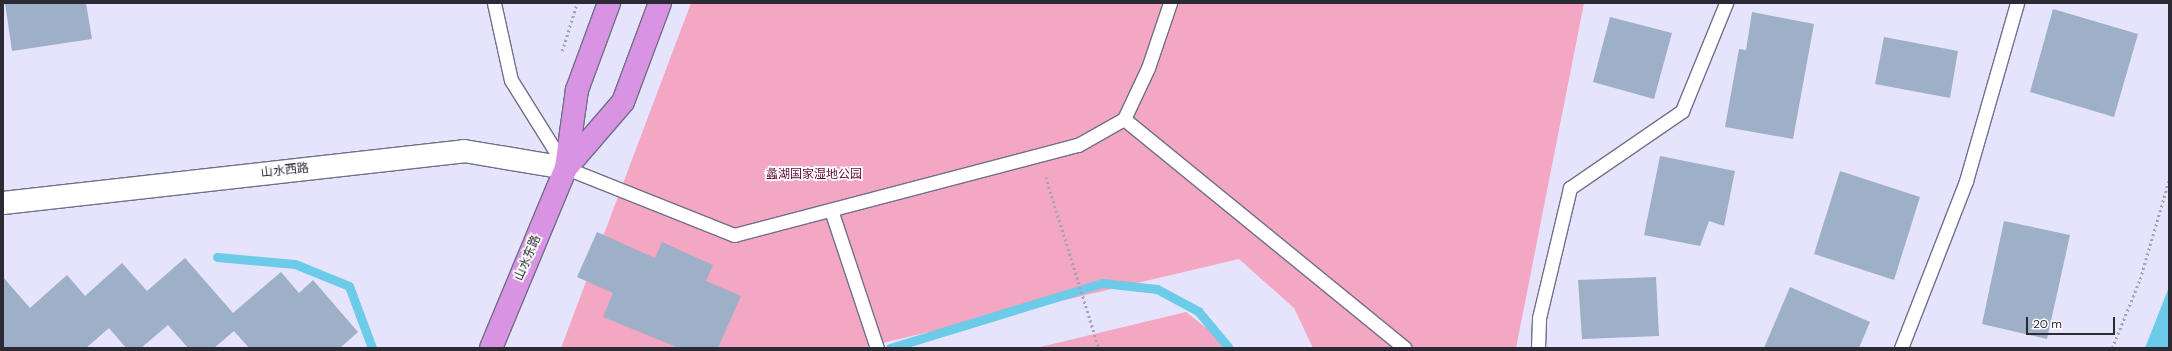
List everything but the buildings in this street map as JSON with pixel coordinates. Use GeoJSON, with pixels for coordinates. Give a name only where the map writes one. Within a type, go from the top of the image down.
{"type":"FeatureCollection","features":[{"type":"Feature","properties":{"kind":"highway","name":"山水东路"},"geometry":{"type":"LineString","coordinates":[[491,348],[566,168],[577,90],[609,3]]}},
{"type":"Feature","properties":{"kind":"highway","name":"山水东路"},"geometry":{"type":"LineString","coordinates":[[566,168],[624,102],[660,3]]}},
{"type":"Feature","properties":{"kind":"street","name":"山水西路"},"geometry":{"type":"LineString","coordinates":[[3,203],[464,151],[566,168]]}},
{"type":"Feature","properties":{"kind":"lane"},"geometry":{"type":"LineString","coordinates":[[494,3],[511,80],[566,168],[734,235],[1078,145],[1124,119],[1148,68],[1170,3]]}},
{"type":"Feature","properties":{"kind":"lane"},"geometry":{"type":"LineString","coordinates":[[1538,348],[1539,318],[1570,188],[1682,111],[1726,3]]}},
{"type":"Feature","properties":{"kind":"lane"},"geometry":{"type":"LineString","coordinates":[[1901,348],[1966,181],[2017,3]]}},
{"type":"Feature","properties":{"kind":"lane"},"geometry":{"type":"LineString","coordinates":[[1124,119],[1405,348]]}},
{"type":"Feature","properties":{"kind":"lane"},"geometry":{"type":"LineString","coordinates":[[831,210],[877,348]]}},
{"type":"Feature","properties":{"kind":"path"},"geometry":{"type":"LineString","coordinates":[[1040,155],[1099,348]]}},
{"type":"Feature","properties":{"kind":"path"},"geometry":{"type":"LineString","coordinates":[[2112,348],[2140,280],[2169,180]]}},
{"type":"Feature","properties":{"kind":"green space","name":"蠡湖国家湿地公园"},"geometry":{"type":"Polygon","coordinates":[[[691,3],[1584,3],[1516,348],[1313,348],[1294,308],[1239,259],[861,348],[561,348],[691,3]]]}},
{"type":"Feature","properties":{"kind":"green space"},"geometry":{"type":"Polygon","coordinates":[[[1186,312],[1232,348],[1036,348],[1186,312]]]}},
{"type":"Feature","properties":{"kind":"water"},"geometry":{"type":"Polygon","coordinates":[[[2169,287],[2169,348],[2145,348],[2169,287]]]}},
{"type":"Feature","properties":{"kind":"waterway"},"geometry":{"type":"LineString","coordinates":[[217,257],[295,264],[349,286],[372,348]]}},
{"type":"Feature","properties":{"kind":"waterway"},"geometry":{"type":"LineString","coordinates":[[890,348],[1103,283],[1157,289],[1198,311],[1229,348]]}}]}
